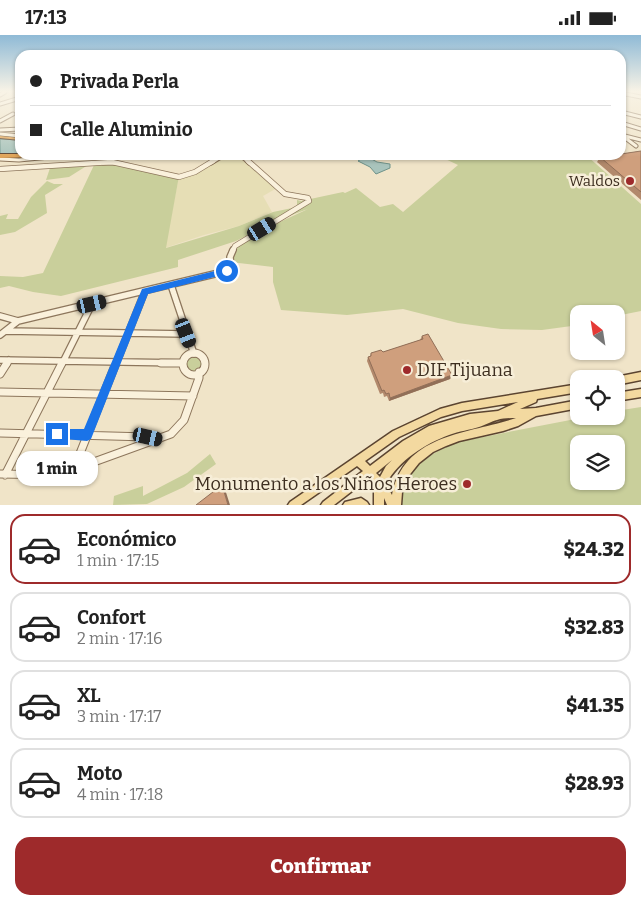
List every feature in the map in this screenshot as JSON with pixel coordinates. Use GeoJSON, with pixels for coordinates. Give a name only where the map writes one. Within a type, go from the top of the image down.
{"type":"FeatureCollection","features":[{"type":"Feature","properties":{"kind":"highway"},"geometry":{"type":"LineString","coordinates":[[0,134],[15,136]]}},
{"type":"Feature","properties":{"kind":"highway"},"geometry":{"type":"LineString","coordinates":[[6,135],[15,136]]}},
{"type":"Feature","properties":{"kind":"highway"},"geometry":{"type":"LineString","coordinates":[[0,157],[15,156]]}},
{"type":"Feature","properties":{"kind":"main road"},"geometry":{"type":"LineString","coordinates":[[625,379],[641,376]]}},
{"type":"Feature","properties":{"kind":"main road"},"geometry":{"type":"LineString","coordinates":[[293,505],[396,435],[440,413],[462,407],[570,390]]}},
{"type":"Feature","properties":{"kind":"main road"},"geometry":{"type":"LineString","coordinates":[[625,395],[640,392]]}},
{"type":"Feature","properties":{"kind":"main road"},"geometry":{"type":"LineString","coordinates":[[379,505],[378,490],[380,483],[397,461],[444,433],[484,421],[540,396]]}},
{"type":"Feature","properties":{"kind":"main road"},"geometry":{"type":"LineString","coordinates":[[326,505],[417,436],[432,429],[470,418],[536,412],[570,406]]}},
{"type":"Feature","properties":{"kind":"main road"},"geometry":{"type":"LineString","coordinates":[[396,505],[397,490],[401,478],[424,453],[448,439],[509,425],[522,421],[536,412]]}},
{"type":"Feature","properties":{"kind":"main road"},"geometry":{"type":"LineString","coordinates":[[358,460],[380,483],[392,505]]}},
{"type":"Feature","properties":{"kind":"main road"},"geometry":{"type":"LineString","coordinates":[[348,505],[361,503],[364,505]]}},
{"type":"Feature","properties":{"kind":"street"},"geometry":{"type":"LineString","coordinates":[[0,121],[13,113]]}},
{"type":"Feature","properties":{"kind":"street"},"geometry":{"type":"LineString","coordinates":[[626,113],[641,116]]}},
{"type":"Feature","properties":{"kind":"street"},"geometry":{"type":"LineString","coordinates":[[626,124],[641,129]]}},
{"type":"Feature","properties":{"kind":"street"},"geometry":{"type":"LineString","coordinates":[[0,134],[15,130]]}},
{"type":"Feature","properties":{"kind":"street"},"geometry":{"type":"LineString","coordinates":[[0,134],[6,135]]}},
{"type":"Feature","properties":{"kind":"street"},"geometry":{"type":"LineString","coordinates":[[626,136],[641,140]]}},
{"type":"Feature","properties":{"kind":"street"},"geometry":{"type":"LineString","coordinates":[[626,139],[636,146]]}},
{"type":"Feature","properties":{"kind":"street"},"geometry":{"type":"LineString","coordinates":[[0,157],[15,159]]}},
{"type":"Feature","properties":{"kind":"street"},"geometry":{"type":"LineString","coordinates":[[0,169],[9,159]]}},
{"type":"Feature","properties":{"kind":"street"},"geometry":{"type":"LineString","coordinates":[[0,169],[112,162],[179,177],[195,172],[215,160]]}},
{"type":"Feature","properties":{"kind":"street"},"geometry":{"type":"LineString","coordinates":[[3,333],[18,321],[224,272],[231,268],[230,257],[235,246],[309,201],[308,198],[284,195],[245,160]]}},
{"type":"Feature","properties":{"kind":"street"},"geometry":{"type":"LineString","coordinates":[[170,285],[194,353]]}},
{"type":"Feature","properties":{"kind":"street"},"geometry":{"type":"LineString","coordinates":[[73,471],[145,291]]}},
{"type":"Feature","properties":{"kind":"street"},"geometry":{"type":"LineString","coordinates":[[92,304],[3,474],[58,475],[160,439],[178,427],[184,420],[199,378],[199,372]]}},
{"type":"Feature","properties":{"kind":"street"},"geometry":{"type":"LineString","coordinates":[[0,315],[18,321]]}},
{"type":"Feature","properties":{"kind":"street"},"geometry":{"type":"LineString","coordinates":[[3,333],[186,333]]}},
{"type":"Feature","properties":{"kind":"street"},"geometry":{"type":"LineString","coordinates":[[194,353],[203,355],[204,367],[199,372],[188,374],[183,369],[183,363],[187,357],[194,353]]}},
{"type":"Feature","properties":{"kind":"street"},"geometry":{"type":"LineString","coordinates":[[0,360],[183,363]]}},
{"type":"Feature","properties":{"kind":"street"},"geometry":{"type":"LineString","coordinates":[[0,374],[9,360]]}},
{"type":"Feature","properties":{"kind":"street"},"geometry":{"type":"LineString","coordinates":[[0,392],[193,396]]}},
{"type":"Feature","properties":{"kind":"street"},"geometry":{"type":"LineString","coordinates":[[0,433],[148,437],[160,439]]}},
{"type":"Feature","properties":{"kind":"shaded area"},"geometry":{"type":"Polygon","coordinates":[[[215,160],[246,160],[277,188],[263,196],[272,212],[239,226],[165,248],[179,176],[183,177],[215,160]]]}},
{"type":"Feature","properties":{"kind":"green space"},"geometry":{"type":"Polygon","coordinates":[[[448,160],[592,160],[641,204],[641,311],[625,314],[625,305],[570,305],[570,326],[542,330],[501,329],[458,323],[403,309],[347,315],[281,310],[273,282],[273,267],[230,262],[236,246],[256,233],[308,209],[278,220],[236,241],[178,260],[178,267],[61,296],[9,286],[0,288],[0,276],[23,277],[43,273],[95,163],[107,162],[179,176],[166,248],[239,226],[273,212],[297,207],[297,200],[301,201],[345,193],[356,188],[380,207],[393,204],[403,212],[458,165],[448,160]]]}},
{"type":"Feature","properties":{"kind":"green space"},"geometry":{"type":"Polygon","coordinates":[[[88,165],[69,177],[46,180],[50,168],[88,165]]]}},
{"type":"Feature","properties":{"kind":"green space"},"geometry":{"type":"Polygon","coordinates":[[[47,181],[54,184],[63,184],[45,195],[47,213],[15,232],[0,235],[0,216],[8,214],[6,219],[18,219],[31,197],[47,181]]]}},
{"type":"Feature","properties":{"kind":"green space"},"geometry":{"type":"Polygon","coordinates":[[[194,354],[200,357],[203,363],[200,369],[194,372],[188,369],[185,363],[188,357],[194,354]]]}},
{"type":"Feature","properties":{"kind":"green space"},"geometry":{"type":"Polygon","coordinates":[[[641,407],[641,505],[402,505],[405,483],[411,474],[419,465],[438,451],[457,442],[570,420],[570,425],[625,425],[625,410],[641,407]]]}},
{"type":"Feature","properties":{"kind":"green space"},"geometry":{"type":"Polygon","coordinates":[[[210,454],[216,464],[184,487],[147,504],[113,505],[114,496],[143,486],[143,496],[187,473],[210,454]]]}},
{"type":"Feature","properties":{"kind":"water"},"geometry":{"type":"Polygon","coordinates":[[[0,139],[15,140],[15,154],[0,154],[0,139]]]}},
{"type":"Feature","properties":{"kind":"water"},"geometry":{"type":"Polygon","coordinates":[[[373,160],[390,164],[390,168],[376,174],[370,167],[358,161],[373,160]]]}},
{"type":"Feature","properties":{"kind":"building","name":"Waldos"},"geometry":{"type":"Polygon","coordinates":[[[641,151],[641,192],[604,160],[626,160],[626,153],[641,151]]]}},
{"type":"Feature","properties":{"kind":"building","name":"DIF Tijuana"},"geometry":{"type":"Polygon","coordinates":[[[428,334],[452,375],[390,398],[389,393],[386,394],[384,390],[382,391],[368,357],[371,356],[371,353],[381,350],[383,352],[423,339],[422,336],[428,334]]]}},
{"type":"Feature","properties":{"kind":"building"},"geometry":{"type":"Polygon","coordinates":[[[222,485],[228,505],[196,505],[222,485]]]}},
{"type":"Feature","properties":{"kind":"place","name":"Waldos"},"geometry":{"type":"Point","coordinates":[630,181]}},
{"type":"Feature","properties":{"kind":"place","name":"DIF Tijuana"},"geometry":{"type":"Point","coordinates":[407,370]}},
{"type":"Feature","properties":{"kind":"place","name":"Monumento a los Niños Heroes"},"geometry":{"type":"Point","coordinates":[467,484]}},
{"type":"Feature","properties":{"kind":"route"},"geometry":{"type":"LineString","coordinates":[[57,434],[87,435],[145,291],[227,271]]}}]}
